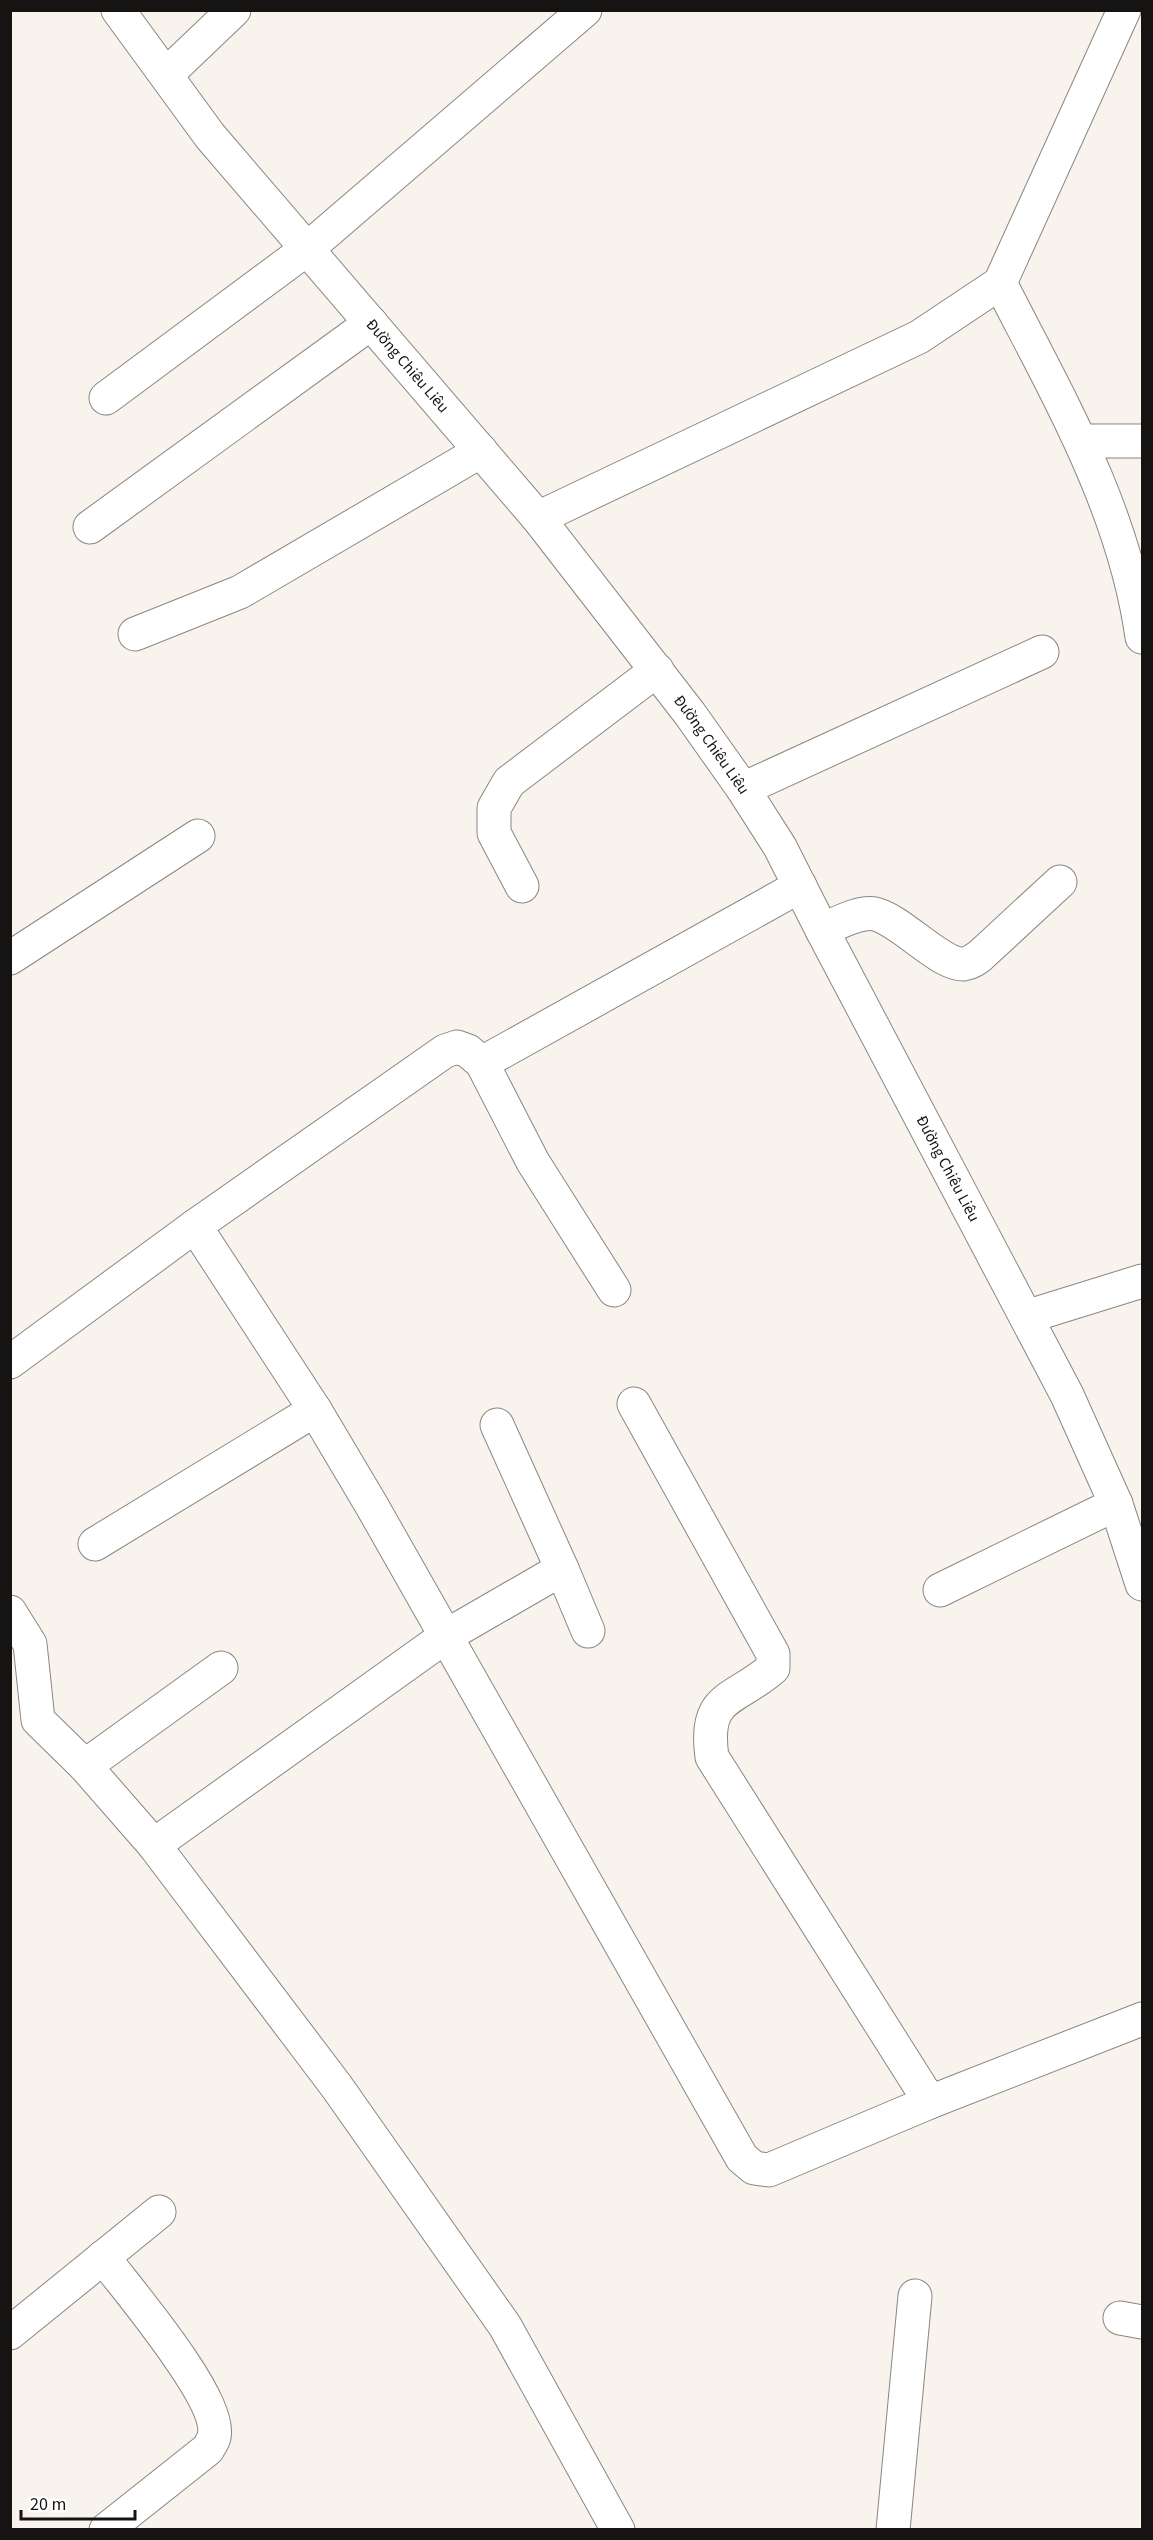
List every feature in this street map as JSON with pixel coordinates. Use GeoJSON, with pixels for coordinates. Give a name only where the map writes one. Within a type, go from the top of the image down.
{"type":"FeatureCollection","features":[{"type":"Feature","properties":{"kind":"street","name":"Đường Chiêu Liêu"},"geometry":{"type":"LineString","coordinates":[[118,10],[210,136],[538,518],[657,670],[743,789],[780,847],[1067,1395],[1116,1504],[1143,1584]]}},
{"type":"Feature","properties":{"kind":"street"},"geometry":{"type":"LineString","coordinates":[[166,75],[234,10]]}},
{"type":"Feature","properties":{"kind":"street"},"geometry":{"type":"LineString","coordinates":[[106,398],[307,249],[585,10]]}},
{"type":"Feature","properties":{"kind":"street"},"geometry":{"type":"LineString","coordinates":[[538,518],[919,336],[1000,283],[1124,10]]}},
{"type":"Feature","properties":{"kind":"street"},"geometry":{"type":"LineString","coordinates":[[1000,283],[1082,441],[1115,527],[1141,629]]}},
{"type":"Feature","properties":{"kind":"street"},"geometry":{"type":"LineString","coordinates":[[90,527],[371,323]]}},
{"type":"Feature","properties":{"kind":"street"},"geometry":{"type":"LineString","coordinates":[[1082,441],[1143,441]]}},
{"type":"Feature","properties":{"kind":"street"},"geometry":{"type":"LineString","coordinates":[[135,634],[240,592],[481,451]]}},
{"type":"Feature","properties":{"kind":"street"},"geometry":{"type":"LineString","coordinates":[[743,789],[1042,652]]}},
{"type":"Feature","properties":{"kind":"street"},"geometry":{"type":"LineString","coordinates":[[522,886],[494,833],[494,807],[508,782],[657,670]]}},
{"type":"Feature","properties":{"kind":"street"},"geometry":{"type":"LineString","coordinates":[[10,958],[198,837]]}},
{"type":"Feature","properties":{"kind":"street"},"geometry":{"type":"LineString","coordinates":[[822,930],[864,914],[874,914],[888,919],[947,958],[959,964],[968,964],[981,956],[1060,882]]}},
{"type":"Feature","properties":{"kind":"street"},"geometry":{"type":"LineString","coordinates":[[482,1063],[800,886]]}},
{"type":"Feature","properties":{"kind":"street"},"geometry":{"type":"LineString","coordinates":[[10,1362],[195,1226],[445,1051],[457,1047],[468,1051],[482,1063],[533,1162],[614,1290]]}},
{"type":"Feature","properties":{"kind":"street"},"geometry":{"type":"LineString","coordinates":[[195,1226],[315,1410],[742,2158],[754,2168],[769,2170],[930,2102],[1143,2019]]}},
{"type":"Feature","properties":{"kind":"street"},"geometry":{"type":"LineString","coordinates":[[1026,1317],[1143,1281]]}},
{"type":"Feature","properties":{"kind":"street"},"geometry":{"type":"LineString","coordinates":[[634,1404],[773,1654],[773,1668],[760,1679],[732,1695],[713,1716],[709,1734],[712,1757],[930,2102]]}},
{"type":"Feature","properties":{"kind":"street"},"geometry":{"type":"LineString","coordinates":[[95,1544],[315,1410]]}},
{"type":"Feature","properties":{"kind":"street"},"geometry":{"type":"LineString","coordinates":[[497,1425],[588,1631]]}},
{"type":"Feature","properties":{"kind":"street"},"geometry":{"type":"LineString","coordinates":[[940,1590],[1116,1504]]}},
{"type":"Feature","properties":{"kind":"street"},"geometry":{"type":"LineString","coordinates":[[154,1845],[446,1636],[562,1569]]}},
{"type":"Feature","properties":{"kind":"street"},"geometry":{"type":"LineString","coordinates":[[10,1612],[30,1644],[24,1722],[85,1766],[154,1845],[337,2087],[505,2326],[618,2529]]}},
{"type":"Feature","properties":{"kind":"street"},"geometry":{"type":"LineString","coordinates":[[85,1766],[221,1668]]}},
{"type":"Feature","properties":{"kind":"street"},"geometry":{"type":"LineString","coordinates":[[10,2332],[159,2212]]}},
{"type":"Feature","properties":{"kind":"street"},"geometry":{"type":"LineString","coordinates":[[103,2257],[195,2379],[210,2410],[215,2435],[208,2449],[106,2529]]}},
{"type":"Feature","properties":{"kind":"street"},"geometry":{"type":"LineString","coordinates":[[893,2529],[915,2296]]}}]}
